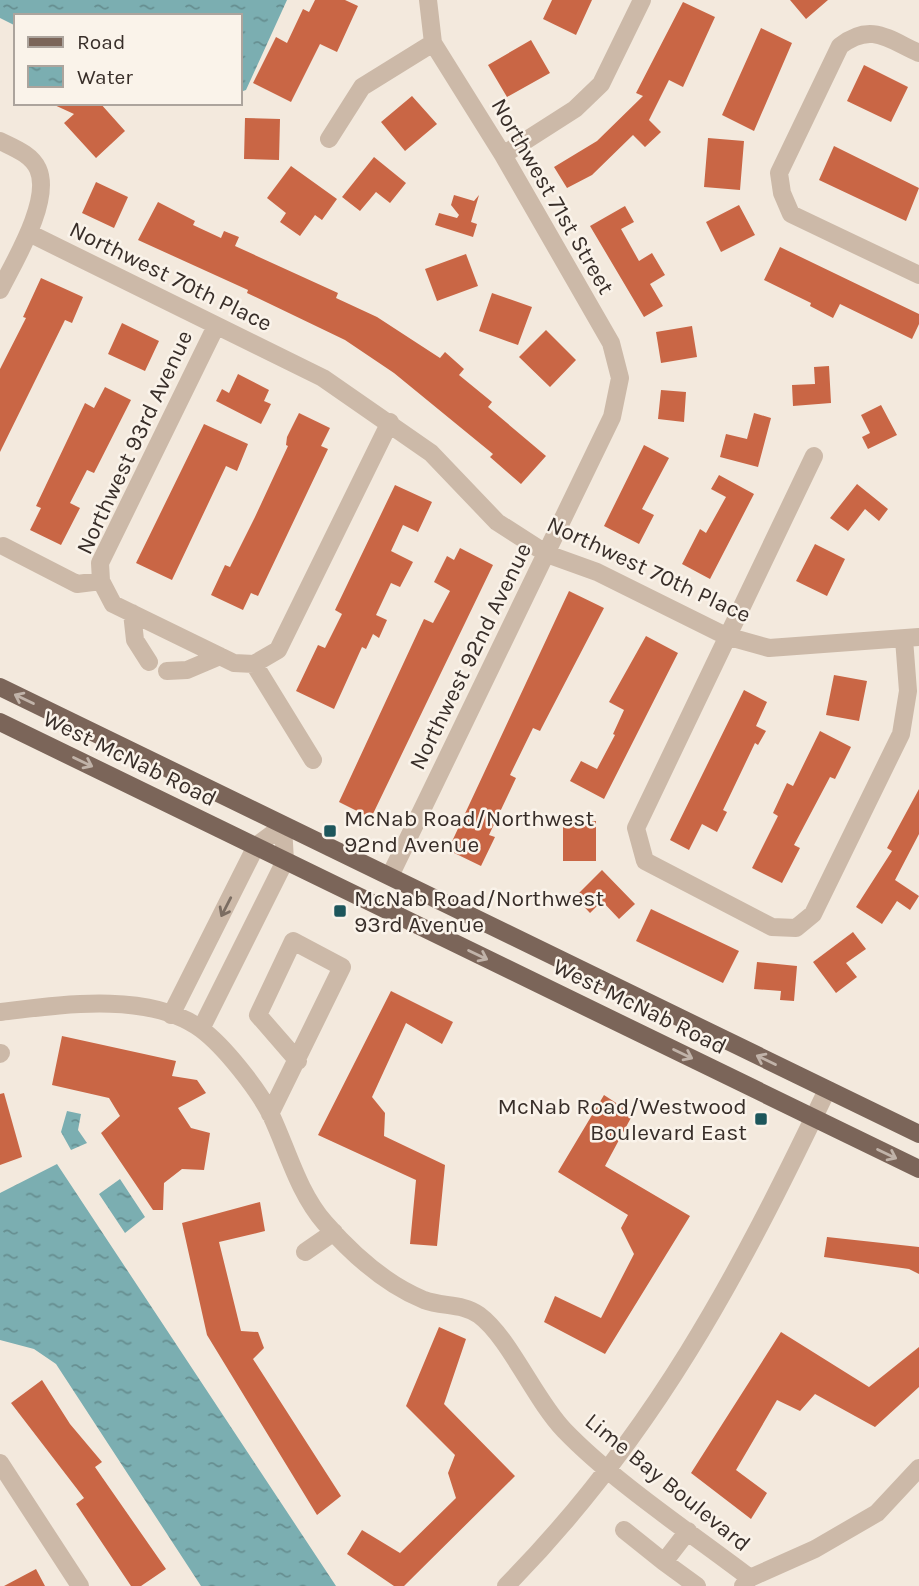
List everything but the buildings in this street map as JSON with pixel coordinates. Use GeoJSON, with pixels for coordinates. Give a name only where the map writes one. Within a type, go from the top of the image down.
{"type":"FeatureCollection","features":[{"type":"Feature","properties":{"kind":"main road","name":"West McNab Road"},"geometry":{"type":"LineString","coordinates":[[0,687],[919,1134]]}},
{"type":"Feature","properties":{"kind":"main road","name":"West McNab Road"},"geometry":{"type":"LineString","coordinates":[[0,722],[919,1170]]}},
{"type":"Feature","properties":{"kind":"street"},"geometry":{"type":"LineString","coordinates":[[329,139],[362,87],[433,43],[428,0]]}},
{"type":"Feature","properties":{"kind":"street"},"geometry":{"type":"LineString","coordinates":[[503,155],[575,109],[601,84],[642,0]]}},
{"type":"Feature","properties":{"kind":"street"},"geometry":{"type":"LineString","coordinates":[[919,53],[873,32],[855,34],[840,46],[779,173],[782,193],[790,214],[919,275]]}},
{"type":"Feature","properties":{"kind":"street","name":"Northwest 71st Street"},"geometry":{"type":"LineString","coordinates":[[433,43],[503,155],[611,343],[620,378]]}},
{"type":"Feature","properties":{"kind":"street"},"geometry":{"type":"LineString","coordinates":[[0,141],[25,153],[38,169],[42,190],[29,233],[0,290]]}},
{"type":"Feature","properties":{"kind":"street","name":"Northwest 70th Place"},"geometry":{"type":"LineString","coordinates":[[29,233],[323,378],[390,422],[430,453],[497,522],[547,554],[597,572],[726,636],[769,648],[911,638]]}},
{"type":"Feature","properties":{"kind":"street","name":"Northwest 93rd Avenue"},"geometry":{"type":"LineString","coordinates":[[101,580],[100,563],[216,326]]}},
{"type":"Feature","properties":{"kind":"street","name":"Northwest 92nd Avenue"},"geometry":{"type":"LineString","coordinates":[[390,876],[612,416],[620,378]]}},
{"type":"Feature","properties":{"kind":"street"},"geometry":{"type":"LineString","coordinates":[[3,546],[77,584],[101,580],[113,604],[234,663],[254,664],[278,650],[390,422]]}},
{"type":"Feature","properties":{"kind":"street"},"geometry":{"type":"LineString","coordinates":[[814,456],[636,828],[638,846],[645,861],[772,926],[796,928],[813,914],[901,734],[908,691],[911,638]]}},
{"type":"Feature","properties":{"kind":"street"},"geometry":{"type":"LineString","coordinates":[[132,613],[135,640],[149,662]]}},
{"type":"Feature","properties":{"kind":"street"},"geometry":{"type":"LineString","coordinates":[[167,671],[187,670],[220,656]]}},
{"type":"Feature","properties":{"kind":"street"},"geometry":{"type":"LineString","coordinates":[[254,664],[313,760]]}},
{"type":"Feature","properties":{"kind":"street"},"geometry":{"type":"LineString","coordinates":[[171,1016],[256,846],[283,825]]}},
{"type":"Feature","properties":{"kind":"street"},"geometry":{"type":"LineString","coordinates":[[201,1029],[285,860],[283,825]]}},
{"type":"Feature","properties":{"kind":"street"},"geometry":{"type":"LineString","coordinates":[[271,1114],[298,1061],[342,967],[293,941],[258,1015],[298,1061]]}},
{"type":"Feature","properties":{"kind":"street","name":"Lime Bay Boulevard"},"geometry":{"type":"LineString","coordinates":[[0,1012],[101,1002],[145,1007],[201,1029],[249,1079],[271,1114],[294,1172],[323,1221],[364,1262],[401,1288],[427,1301],[454,1303],[479,1315],[496,1333],[532,1390],[564,1430],[747,1582]]}},
{"type":"Feature","properties":{"kind":"street"},"geometry":{"type":"LineString","coordinates":[[506,1586],[553,1539],[651,1415],[737,1272],[827,1090]]}},
{"type":"Feature","properties":{"kind":"street"},"geometry":{"type":"LineString","coordinates":[[305,1252],[334,1232]]}},
{"type":"Feature","properties":{"kind":"street"},"geometry":{"type":"LineString","coordinates":[[0,1464],[80,1586]]}},
{"type":"Feature","properties":{"kind":"street"},"geometry":{"type":"LineString","coordinates":[[747,1582],[816,1549],[877,1513],[919,1468]]}},
{"type":"Feature","properties":{"kind":"street"},"geometry":{"type":"LineString","coordinates":[[624,1530],[697,1586]]}},
{"type":"Feature","properties":{"kind":"street"},"geometry":{"type":"LineString","coordinates":[[664,1562],[688,1531]]}},
{"type":"Feature","properties":{"kind":"water"},"geometry":{"type":"Polygon","coordinates":[[[0,0],[287,0],[246,90],[242,91],[242,14],[14,14],[14,25],[0,18],[0,0]]]}},
{"type":"Feature","properties":{"kind":"water"},"geometry":{"type":"Polygon","coordinates":[[[67,1111],[81,1114],[78,1130],[87,1143],[71,1150],[61,1132],[67,1111]]]}},
{"type":"Feature","properties":{"kind":"water"},"geometry":{"type":"Polygon","coordinates":[[[57,1164],[336,1586],[201,1586],[56,1364],[34,1349],[0,1340],[0,1193],[57,1164]]]}},
{"type":"Feature","properties":{"kind":"water"},"geometry":{"type":"Polygon","coordinates":[[[120,1179],[145,1217],[125,1233],[99,1194],[120,1179]]]}},
{"type":"Feature","properties":{"kind":"place","name":"McNab Road/Northwest 92nd Avenue"},"geometry":{"type":"Point","coordinates":[330,831]}},
{"type":"Feature","properties":{"kind":"place","name":"McNab Road/Northwest 93rd Avenue"},"geometry":{"type":"Point","coordinates":[340,911]}},
{"type":"Feature","properties":{"kind":"place","name":"McNab Road/Westwood Boulevard East"},"geometry":{"type":"Point","coordinates":[761,1119]}}]}
